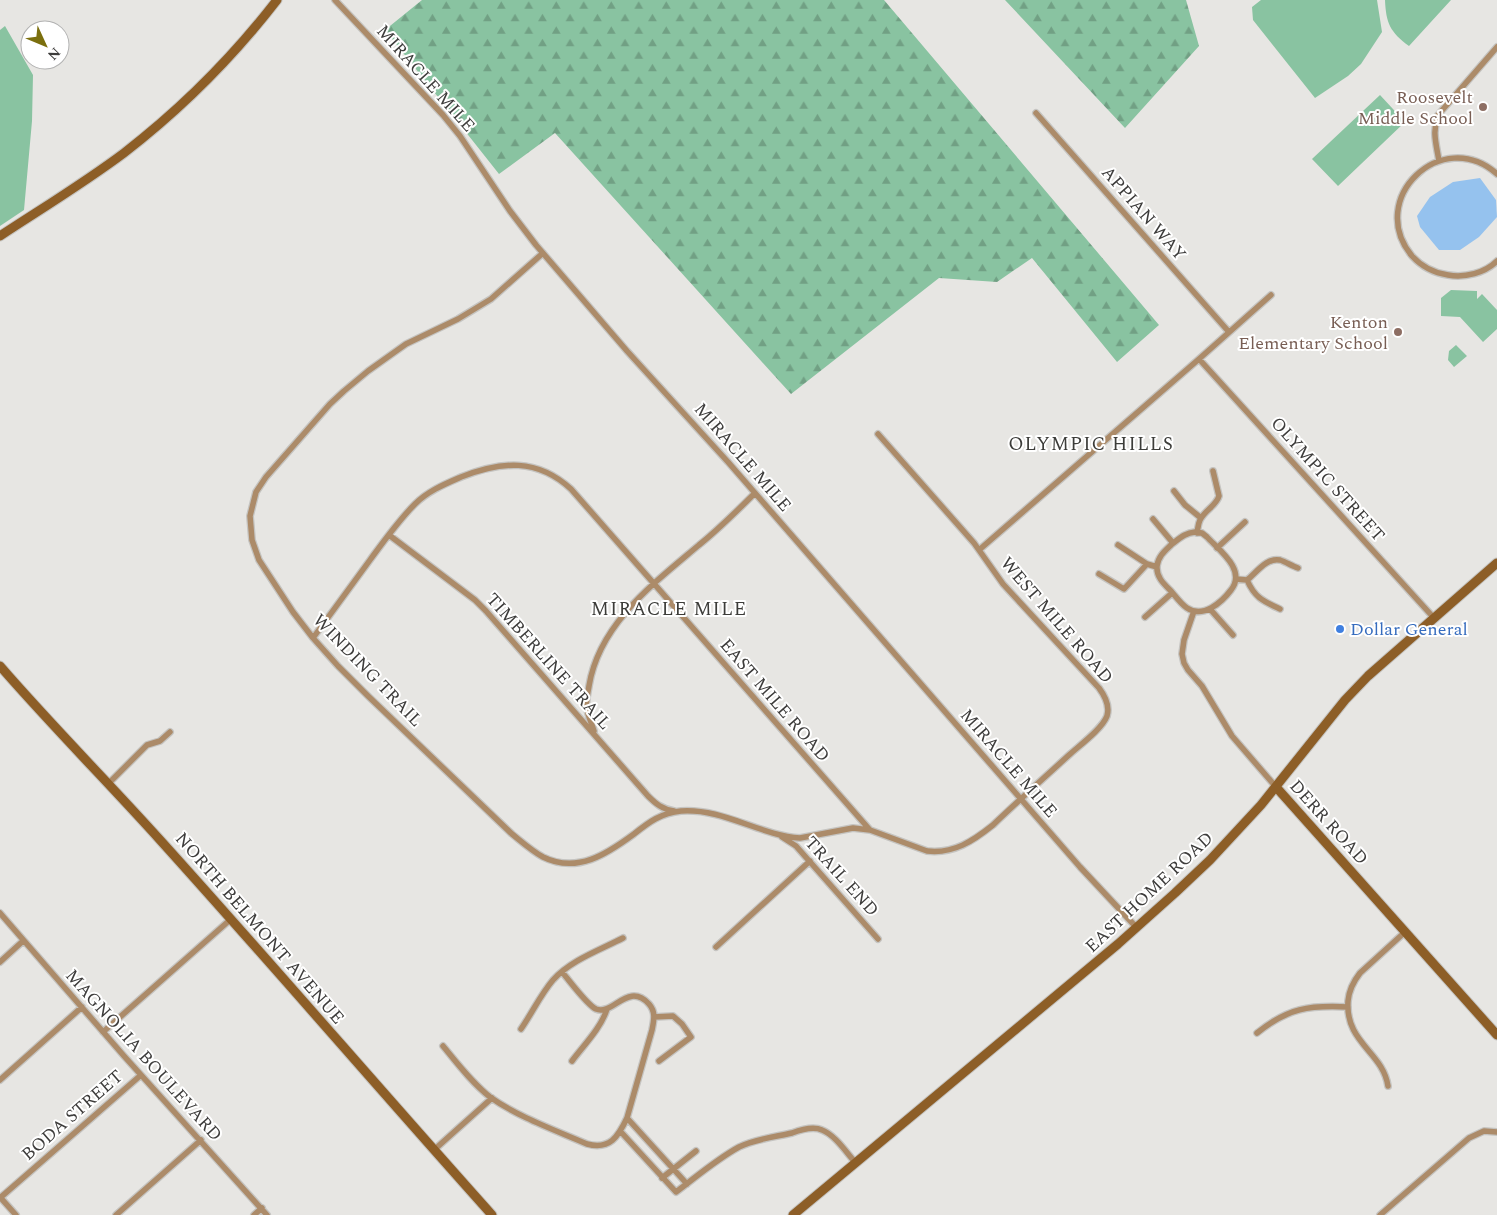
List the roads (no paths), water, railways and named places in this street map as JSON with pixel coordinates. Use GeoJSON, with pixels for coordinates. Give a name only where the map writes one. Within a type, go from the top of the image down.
{"type":"FeatureCollection","features":[{"type":"Feature","properties":{"kind":"street"},"geometry":{"type":"LineString","coordinates":[[0,236],[92,175],[142,139],[215,71],[254,29],[277,0]]}},
{"type":"Feature","properties":{"kind":"street","name":"MIRACLE MILE"},"geometry":{"type":"LineString","coordinates":[[335,0],[443,115],[460,136],[510,211],[543,253],[755,493],[1080,867],[1137,928]]}},
{"type":"Feature","properties":{"kind":"street"},"geometry":{"type":"LineString","coordinates":[[1439,161],[1434,134],[1438,114],[1497,47]]}},
{"type":"Feature","properties":{"kind":"street","name":"APPIAN WAY"},"geometry":{"type":"LineString","coordinates":[[1036,113],[1229,332]]}},
{"type":"Feature","properties":{"kind":"street"},"geometry":{"type":"LineString","coordinates":[[1497,174],[1478,162],[1458,158],[1439,161],[1420,170],[1406,186],[1399,205],[1398,226],[1405,247],[1418,263],[1436,274],[1457,277],[1477,273],[1497,261]]}},
{"type":"Feature","properties":{"kind":"street","name":"WINDING TRAIL"},"geometry":{"type":"LineString","coordinates":[[543,253],[510,283],[472,312],[406,344],[368,371],[330,404],[284,456],[260,486],[253,502],[250,516],[254,550],[271,580],[313,638],[338,666],[512,834],[542,856],[559,862],[590,860],[608,852],[659,816],[679,811],[720,815],[780,836],[800,838],[853,828],[870,830]]}},
{"type":"Feature","properties":{"kind":"street"},"geometry":{"type":"LineString","coordinates":[[979,550],[1271,295]]}},
{"type":"Feature","properties":{"kind":"street","name":"OLYMPIC STREET"},"geometry":{"type":"LineString","coordinates":[[1199,359],[1434,618]]}},
{"type":"Feature","properties":{"kind":"street","name":"WEST MILE ROAD"},"geometry":{"type":"LineString","coordinates":[[878,434],[979,550],[1003,584],[1099,688],[1106,699],[1107,716],[1100,726],[1021,799]]}},
{"type":"Feature","properties":{"kind":"street","name":"EAST MILE ROAD"},"geometry":{"type":"LineString","coordinates":[[313,638],[405,514],[424,496],[452,480],[471,473],[500,466],[520,465],[532,467],[553,475],[571,489],[870,830],[927,851],[947,851],[968,844],[978,837],[1021,799]]}},
{"type":"Feature","properties":{"kind":"street"},"geometry":{"type":"LineString","coordinates":[[1197,533],[1201,518],[1219,500],[1220,496],[1213,471]]}},
{"type":"Feature","properties":{"kind":"street"},"geometry":{"type":"LineString","coordinates":[[1174,491],[1185,505],[1201,518]]}},
{"type":"Feature","properties":{"kind":"street"},"geometry":{"type":"LineString","coordinates":[[595,735],[586,707],[590,680],[608,636],[622,616],[642,594],[705,540],[755,493]]}},
{"type":"Feature","properties":{"kind":"street"},"geometry":{"type":"LineString","coordinates":[[1153,519],[1173,544]]}},
{"type":"Feature","properties":{"kind":"street"},"geometry":{"type":"LineString","coordinates":[[1217,548],[1245,522]]}},
{"type":"Feature","properties":{"kind":"street"},"geometry":{"type":"LineString","coordinates":[[1188,533],[1197,533],[1207,537],[1233,565],[1236,572],[1234,586],[1229,593],[1210,609],[1201,612],[1186,608],[1157,573],[1157,566],[1163,553],[1181,536],[1188,533]]}},
{"type":"Feature","properties":{"kind":"street","name":"TIMBERLINE TRAIL"},"geometry":{"type":"LineString","coordinates":[[389,535],[467,594],[486,611],[656,805],[663,809],[679,811]]}},
{"type":"Feature","properties":{"kind":"street"},"geometry":{"type":"LineString","coordinates":[[1118,545],[1147,564],[1157,566]]}},
{"type":"Feature","properties":{"kind":"street"},"geometry":{"type":"LineString","coordinates":[[1236,579],[1247,580],[1268,561],[1280,560],[1298,568]]}},
{"type":"Feature","properties":{"kind":"street","name":"EAST HOME ROAD"},"geometry":{"type":"LineString","coordinates":[[793,1215],[1137,928],[1210,860],[1241,828],[1345,700],[1368,676],[1497,562]]}},
{"type":"Feature","properties":{"kind":"street"},"geometry":{"type":"LineString","coordinates":[[1099,574],[1124,589],[1147,564]]}},
{"type":"Feature","properties":{"kind":"street"},"geometry":{"type":"LineString","coordinates":[[1247,580],[1255,594],[1264,602],[1280,609]]}},
{"type":"Feature","properties":{"kind":"street"},"geometry":{"type":"LineString","coordinates":[[1145,616],[1172,593]]}},
{"type":"Feature","properties":{"kind":"street"},"geometry":{"type":"LineString","coordinates":[[1210,609],[1233,635]]}},
{"type":"Feature","properties":{"kind":"street","name":"DERR ROAD"},"geometry":{"type":"LineString","coordinates":[[1194,611],[1184,640],[1182,654],[1184,663],[1202,686],[1232,736],[1497,1035]]}},
{"type":"Feature","properties":{"kind":"street","name":"NORTH BELMONT AVENUE"},"geometry":{"type":"LineString","coordinates":[[0,666],[54,727],[137,814],[492,1215]]}},
{"type":"Feature","properties":{"kind":"street"},"geometry":{"type":"LineString","coordinates":[[108,784],[147,745],[160,741],[170,732]]}},
{"type":"Feature","properties":{"kind":"street","name":"TRAIL END"},"geometry":{"type":"LineString","coordinates":[[780,836],[796,846],[878,939]]}},
{"type":"Feature","properties":{"kind":"street"},"geometry":{"type":"LineString","coordinates":[[716,947],[810,861]]}},
{"type":"Feature","properties":{"kind":"street","name":"MAGNOLIA BOULEVARD"},"geometry":{"type":"LineString","coordinates":[[0,913],[141,1075],[267,1215]]}},
{"type":"Feature","properties":{"kind":"street"},"geometry":{"type":"LineString","coordinates":[[103,1032],[231,919]]}},
{"type":"Feature","properties":{"kind":"street"},"geometry":{"type":"LineString","coordinates":[[1388,1086],[1381,1067],[1354,1032],[1348,1016],[1348,1007],[1351,988],[1355,980],[1372,961],[1405,932]]}},
{"type":"Feature","properties":{"kind":"street"},"geometry":{"type":"LineString","coordinates":[[521,1029],[553,980],[571,964],[623,938]]}},
{"type":"Feature","properties":{"kind":"street"},"geometry":{"type":"LineString","coordinates":[[0,962],[24,941]]}},
{"type":"Feature","properties":{"kind":"street"},"geometry":{"type":"LineString","coordinates":[[443,1046],[477,1086],[509,1109],[587,1144],[601,1146],[614,1140],[621,1132],[627,1118],[654,1017],[651,1006],[642,998],[629,996],[607,1009],[598,1010],[594,1008],[562,972]]}},
{"type":"Feature","properties":{"kind":"street"},"geometry":{"type":"LineString","coordinates":[[1257,1033],[1272,1021],[1300,1009],[1327,1006],[1348,1007]]}},
{"type":"Feature","properties":{"kind":"street"},"geometry":{"type":"LineString","coordinates":[[0,1080],[82,1007]]}},
{"type":"Feature","properties":{"kind":"street"},"geometry":{"type":"LineString","coordinates":[[572,1061],[597,1028],[607,1009]]}},
{"type":"Feature","properties":{"kind":"street"},"geometry":{"type":"LineString","coordinates":[[654,1017],[673,1016],[682,1024],[691,1037],[659,1061]]}},
{"type":"Feature","properties":{"kind":"street","name":"BODA STREET"},"geometry":{"type":"LineString","coordinates":[[0,1198],[141,1075]]}},
{"type":"Feature","properties":{"kind":"street"},"geometry":{"type":"LineString","coordinates":[[434,1150],[492,1098]]}},
{"type":"Feature","properties":{"kind":"street"},"geometry":{"type":"LineString","coordinates":[[627,1118],[687,1184]]}},
{"type":"Feature","properties":{"kind":"street"},"geometry":{"type":"LineString","coordinates":[[621,1132],[676,1192],[739,1147],[813,1128],[828,1134],[855,1162]]}},
{"type":"Feature","properties":{"kind":"street"},"geometry":{"type":"LineString","coordinates":[[1380,1215],[1469,1138],[1484,1131],[1497,1132]]}},
{"type":"Feature","properties":{"kind":"street"},"geometry":{"type":"LineString","coordinates":[[116,1215],[201,1140]]}},
{"type":"Feature","properties":{"kind":"street"},"geometry":{"type":"LineString","coordinates":[[662,1178],[696,1151]]}},
{"type":"Feature","properties":{"kind":"street"},"geometry":{"type":"LineString","coordinates":[[0,1198],[16,1215]]}},
{"type":"Feature","properties":{"kind":"street"},"geometry":{"type":"LineString","coordinates":[[254,1215],[262,1208]]}},
{"type":"Feature","properties":{"kind":"water"},"geometry":{"type":"Polygon","coordinates":[[[1480,178],[1496,200],[1497,217],[1479,237],[1460,250],[1439,250],[1420,227],[1417,216],[1430,197],[1453,182],[1480,178]]]}},
{"type":"Feature","properties":{"kind":"place","name":"Roosevelt Middle School"},"geometry":{"type":"Point","coordinates":[1483,107]}},
{"type":"Feature","properties":{"kind":"place","name":"Kenton Elementary School"},"geometry":{"type":"Point","coordinates":[1398,332]}},
{"type":"Feature","properties":{"kind":"place","name":"Dollar General"},"geometry":{"type":"Point","coordinates":[1340,629]}},
{"type":"Feature","properties":{"kind":"district","name":"OLYMPIC HILLS"},"geometry":{"type":"Point","coordinates":[1091,443]}},
{"type":"Feature","properties":{"kind":"district","name":"MIRACLE MILE"},"geometry":{"type":"Point","coordinates":[669,608]}}]}
